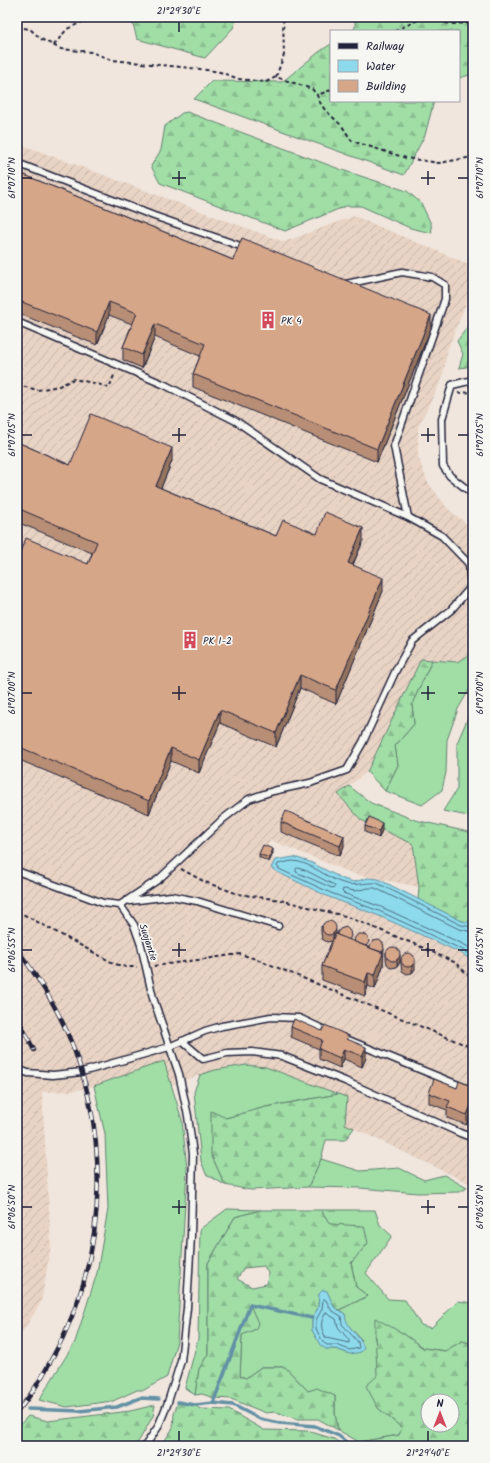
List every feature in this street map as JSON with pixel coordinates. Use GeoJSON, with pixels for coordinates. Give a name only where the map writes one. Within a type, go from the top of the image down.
{"type":"FeatureCollection","features":[{"type":"Feature","properties":{"kind":"lane"},"geometry":{"type":"LineString","coordinates":[[17,163],[154,216],[250,249]]}},
{"type":"Feature","properties":{"kind":"lane"},"geometry":{"type":"LineString","coordinates":[[340,282],[347,285],[402,272],[432,277],[445,286],[445,299],[394,446],[408,517]]}},
{"type":"Feature","properties":{"kind":"lane"},"geometry":{"type":"LineString","coordinates":[[17,322],[166,385],[236,421],[320,479],[408,517],[442,536],[469,564],[471,587],[451,610],[412,641],[396,670],[363,742],[347,770],[310,783],[273,791],[249,799],[223,819],[159,879],[120,905],[97,901],[17,871]]}},
{"type":"Feature","properties":{"kind":"lane"},"geometry":{"type":"LineString","coordinates":[[473,380],[452,385],[442,419],[442,466],[450,476],[473,494]]}},
{"type":"Feature","properties":{"kind":"lane"},"geometry":{"type":"LineString","coordinates":[[127,901],[171,896],[197,901],[278,926]]}},
{"type":"Feature","properties":{"kind":"lane","name":"Suojantie"},"geometry":{"type":"LineString","coordinates":[[120,905],[134,925],[141,946],[154,998],[178,1074],[188,1116],[193,1154],[187,1308],[181,1361],[164,1412],[158,1426],[145,1446]]}},
{"type":"Feature","properties":{"kind":"lane"},"geometry":{"type":"LineString","coordinates":[[17,1069],[28,1074],[54,1075],[82,1072],[169,1047],[205,1031],[222,1026],[271,1017],[299,1018],[473,1091]]}},
{"type":"Feature","properties":{"kind":"lane"},"geometry":{"type":"LineString","coordinates":[[182,1041],[203,1059],[227,1053],[239,1052],[252,1052],[282,1056],[345,1081],[460,1134],[473,1138]]}},
{"type":"Feature","properties":{"kind":"path"},"geometry":{"type":"LineString","coordinates":[[54,45],[67,29],[86,20],[110,17]]}},
{"type":"Feature","properties":{"kind":"path"},"geometry":{"type":"LineString","coordinates":[[17,27],[30,29],[40,39],[61,49],[91,52],[112,60],[200,69],[220,72],[239,79],[266,82],[276,77],[284,55],[283,17]]}},
{"type":"Feature","properties":{"kind":"path"},"geometry":{"type":"LineString","coordinates":[[397,30],[424,17],[450,24],[473,23]]}},
{"type":"Feature","properties":{"kind":"path"},"geometry":{"type":"LineString","coordinates":[[276,77],[312,89],[325,110],[342,126],[352,141],[406,158],[439,163],[473,157]]}},
{"type":"Feature","properties":{"kind":"path"},"geometry":{"type":"LineString","coordinates":[[317,95],[330,90]]}},
{"type":"Feature","properties":{"kind":"path"},"geometry":{"type":"LineString","coordinates":[[17,385],[38,390],[59,386],[74,379],[109,388],[119,365]]}},
{"type":"Feature","properties":{"kind":"path"},"geometry":{"type":"LineString","coordinates":[[448,395],[473,392]]}},
{"type":"Feature","properties":{"kind":"path"},"geometry":{"type":"LineString","coordinates":[[176,864],[181,869],[205,882],[238,894],[280,900],[344,916],[417,945],[456,963],[473,980]]}},
{"type":"Feature","properties":{"kind":"path"},"geometry":{"type":"LineString","coordinates":[[17,912],[21,912],[116,964],[126,967],[147,967],[216,956],[240,954],[259,960],[473,1048]]}},
{"type":"Feature","properties":{"kind":"shaded area"},"geometry":{"type":"Polygon","coordinates":[[[17,143],[284,242],[354,216],[473,266],[473,286],[448,348],[442,379],[418,427],[418,456],[427,481],[448,509],[473,529],[473,653],[458,662],[421,659],[367,772],[338,794],[361,820],[413,844],[419,887],[354,874],[270,840],[266,849],[275,860],[272,868],[277,872],[329,897],[377,915],[459,952],[473,961],[473,1185],[345,1124],[346,1097],[266,1067],[246,1065],[215,1070],[171,1085],[164,1062],[94,1086],[73,1091],[42,1092],[51,1245],[41,1302],[17,1341],[17,143]]]}},
{"type":"Feature","properties":{"kind":"green space"},"geometry":{"type":"Polygon","coordinates":[[[134,17],[237,17],[233,28],[205,58],[137,39],[132,20],[134,17]]]}},
{"type":"Feature","properties":{"kind":"green space"},"geometry":{"type":"Polygon","coordinates":[[[355,17],[473,17],[473,74],[460,78],[460,30],[352,30],[355,28],[355,17]]]}},
{"type":"Feature","properties":{"kind":"green space"},"geometry":{"type":"Polygon","coordinates":[[[330,45],[330,102],[434,102],[425,135],[404,175],[194,99],[212,81],[282,82],[330,45]]]}},
{"type":"Feature","properties":{"kind":"green space"},"geometry":{"type":"Polygon","coordinates":[[[187,112],[342,170],[407,191],[421,203],[431,224],[432,233],[410,228],[361,206],[346,206],[285,231],[160,183],[151,166],[161,150],[165,126],[182,113],[187,112]]]}},
{"type":"Feature","properties":{"kind":"green space"},"geometry":{"type":"Polygon","coordinates":[[[473,320],[473,366],[459,368],[463,354],[457,341],[473,320]]]}},
{"type":"Feature","properties":{"kind":"green space"},"geometry":{"type":"Polygon","coordinates":[[[473,653],[473,683],[458,709],[447,740],[446,772],[442,790],[422,805],[385,791],[398,765],[395,746],[414,724],[412,704],[432,660],[457,662],[473,653]]]}},
{"type":"Feature","properties":{"kind":"green space"},"geometry":{"type":"Polygon","coordinates":[[[421,659],[432,660],[412,704],[414,724],[395,746],[398,765],[385,791],[367,772],[421,659]]]}},
{"type":"Feature","properties":{"kind":"green space"},"geometry":{"type":"Polygon","coordinates":[[[473,706],[473,817],[443,811],[457,789],[457,743],[473,706]]]}},
{"type":"Feature","properties":{"kind":"green space"},"geometry":{"type":"Polygon","coordinates":[[[349,786],[371,803],[415,820],[473,833],[473,923],[462,921],[418,900],[419,887],[413,844],[361,820],[338,794],[349,786]]]}},
{"type":"Feature","properties":{"kind":"green space"},"geometry":{"type":"Polygon","coordinates":[[[164,1061],[182,1120],[187,1169],[177,1341],[167,1377],[144,1390],[137,1390],[113,1401],[67,1407],[39,1400],[75,1342],[97,1273],[108,1209],[105,1134],[94,1086],[164,1061]]]}},
{"type":"Feature","properties":{"kind":"green space"},"geometry":{"type":"Polygon","coordinates":[[[246,1065],[266,1067],[338,1094],[266,1107],[226,1118],[211,1154],[225,1185],[206,1174],[201,1161],[194,1092],[200,1075],[215,1070],[246,1065]]]}},
{"type":"Feature","properties":{"kind":"green space"},"geometry":{"type":"Polygon","coordinates":[[[338,1094],[347,1097],[345,1124],[354,1128],[345,1140],[326,1140],[321,1159],[308,1187],[251,1190],[225,1185],[211,1154],[211,1111],[226,1118],[266,1107],[338,1094]]]}},
{"type":"Feature","properties":{"kind":"green space"},"geometry":{"type":"Polygon","coordinates":[[[321,1159],[360,1171],[399,1168],[424,1180],[444,1175],[467,1188],[459,1192],[418,1193],[360,1188],[308,1187],[321,1159]]]}},
{"type":"Feature","properties":{"kind":"green space"},"geometry":{"type":"Polygon","coordinates":[[[227,1209],[261,1210],[235,1217],[208,1263],[208,1354],[199,1369],[195,1395],[185,1388],[198,1339],[200,1229],[227,1209]]]}},
{"type":"Feature","properties":{"kind":"green space"},"geometry":{"type":"Polygon","coordinates":[[[261,1210],[321,1210],[330,1224],[364,1226],[368,1243],[351,1263],[356,1287],[368,1296],[339,1310],[334,1307],[327,1292],[319,1294],[318,1308],[312,1318],[250,1305],[258,1323],[256,1329],[242,1335],[240,1376],[246,1378],[261,1367],[285,1367],[308,1391],[317,1388],[335,1396],[335,1414],[338,1430],[318,1419],[298,1419],[275,1412],[266,1413],[231,1399],[214,1398],[202,1394],[195,1395],[199,1369],[208,1354],[208,1263],[235,1217],[261,1210]],[[264,1266],[244,1268],[237,1279],[252,1287],[267,1284],[268,1273],[264,1266]]]}},
{"type":"Feature","properties":{"kind":"green space"},"geometry":{"type":"Polygon","coordinates":[[[321,1210],[375,1210],[380,1225],[392,1236],[366,1273],[388,1299],[405,1300],[421,1325],[431,1328],[458,1301],[473,1303],[473,1344],[462,1341],[446,1351],[423,1348],[404,1334],[374,1335],[377,1348],[378,1408],[402,1428],[399,1435],[359,1442],[338,1430],[335,1414],[335,1396],[308,1391],[285,1367],[261,1367],[246,1378],[240,1376],[242,1334],[256,1329],[250,1305],[312,1318],[312,1330],[326,1349],[336,1349],[350,1354],[362,1340],[345,1322],[345,1314],[339,1310],[368,1296],[356,1287],[351,1263],[368,1243],[330,1224],[321,1210]]]}},
{"type":"Feature","properties":{"kind":"green space"},"geometry":{"type":"Polygon","coordinates":[[[375,1318],[404,1334],[423,1348],[445,1351],[462,1341],[473,1344],[473,1446],[363,1446],[359,1442],[399,1435],[402,1428],[378,1408],[366,1386],[377,1376],[375,1318]]]}},
{"type":"Feature","properties":{"kind":"green space"},"geometry":{"type":"Polygon","coordinates":[[[178,1402],[195,1405],[200,1409],[229,1410],[264,1430],[308,1431],[334,1439],[344,1446],[161,1446],[173,1428],[174,1414],[178,1402]]]}},
{"type":"Feature","properties":{"kind":"green space"},"geometry":{"type":"Polygon","coordinates":[[[155,1405],[153,1416],[136,1446],[17,1446],[17,1428],[28,1416],[48,1421],[130,1411],[155,1405]]]}},
{"type":"Feature","properties":{"kind":"water"},"geometry":{"type":"Polygon","coordinates":[[[294,857],[310,862],[343,879],[354,882],[368,878],[378,879],[462,921],[473,923],[473,961],[459,952],[377,915],[329,897],[271,868],[275,860],[294,857]]]}},
{"type":"Feature","properties":{"kind":"water"},"geometry":{"type":"Polygon","coordinates":[[[323,1290],[327,1291],[334,1307],[345,1314],[350,1328],[362,1343],[364,1348],[361,1352],[350,1354],[336,1349],[326,1349],[320,1345],[312,1330],[312,1318],[318,1308],[319,1294],[323,1290]]]}},
{"type":"Feature","properties":{"kind":"building","name":"PK 4"},"geometry":{"type":"Polygon","coordinates":[[[17,172],[233,260],[242,238],[431,315],[377,449],[193,374],[205,344],[155,324],[142,355],[123,347],[137,313],[109,302],[97,332],[17,300],[17,172]]]}},
{"type":"Feature","properties":{"kind":"building","name":"PK 1-2"},"geometry":{"type":"Polygon","coordinates":[[[91,414],[172,448],[156,486],[276,536],[283,520],[317,534],[325,512],[363,528],[348,563],[383,578],[336,690],[300,675],[276,733],[220,710],[199,760],[171,748],[149,801],[17,746],[17,559],[26,538],[88,564],[97,542],[17,508],[17,442],[70,465],[91,414]]]}},
{"type":"Feature","properties":{"kind":"building"},"geometry":{"type":"Polygon","coordinates":[[[286,811],[344,836],[340,846],[281,822],[286,811]]]}},
{"type":"Feature","properties":{"kind":"building"},"geometry":{"type":"Polygon","coordinates":[[[369,817],[382,823],[379,831],[365,826],[369,817]]]}},
{"type":"Feature","properties":{"kind":"building"},"geometry":{"type":"Polygon","coordinates":[[[263,845],[273,849],[269,858],[259,854],[263,845]]]}},
{"type":"Feature","properties":{"kind":"building"},"geometry":{"type":"Polygon","coordinates":[[[329,921],[334,923],[336,928],[334,933],[329,935],[324,933],[322,928],[324,923],[329,921]]]}},
{"type":"Feature","properties":{"kind":"building"},"geometry":{"type":"Polygon","coordinates":[[[346,927],[350,931],[351,936],[349,940],[337,935],[340,929],[346,927]]]}},
{"type":"Feature","properties":{"kind":"building"},"geometry":{"type":"Polygon","coordinates":[[[335,934],[383,953],[375,975],[368,973],[365,982],[322,966],[335,934]]]}},
{"type":"Feature","properties":{"kind":"building"},"geometry":{"type":"Polygon","coordinates":[[[358,934],[363,934],[368,937],[369,942],[366,946],[355,942],[354,939],[358,934]]]}},
{"type":"Feature","properties":{"kind":"building"},"geometry":{"type":"Polygon","coordinates":[[[379,940],[383,943],[384,949],[382,952],[370,948],[373,941],[379,940]]]}},
{"type":"Feature","properties":{"kind":"building"},"geometry":{"type":"Polygon","coordinates":[[[393,947],[398,949],[400,954],[398,959],[393,961],[388,959],[386,954],[388,949],[393,947]]]}},
{"type":"Feature","properties":{"kind":"building"},"geometry":{"type":"Polygon","coordinates":[[[408,953],[413,955],[415,960],[413,965],[408,967],[403,965],[401,960],[403,955],[408,953]]]}},
{"type":"Feature","properties":{"kind":"building"},"geometry":{"type":"Polygon","coordinates":[[[294,1019],[322,1031],[325,1025],[349,1036],[347,1039],[366,1047],[362,1056],[344,1049],[340,1058],[319,1049],[322,1040],[291,1027],[294,1019]]]}},
{"type":"Feature","properties":{"kind":"building"},"geometry":{"type":"Polygon","coordinates":[[[434,1079],[457,1088],[459,1081],[473,1087],[473,1100],[467,1115],[447,1107],[450,1101],[429,1093],[434,1079]]]}},
{"type":"Feature","properties":{"kind":"waterway"},"geometry":{"type":"LineString","coordinates":[[213,1403],[250,1305],[312,1318]]}},
{"type":"Feature","properties":{"kind":"waterway"},"geometry":{"type":"LineString","coordinates":[[28,1409],[79,1411],[117,1407],[140,1398],[159,1399]]}},
{"type":"Feature","properties":{"kind":"waterway"},"geometry":{"type":"LineString","coordinates":[[178,1402],[195,1405],[213,1403],[233,1405],[260,1419],[279,1423],[315,1426],[339,1436],[351,1446]]}},
{"type":"Feature","properties":{"kind":"railway"},"geometry":{"type":"LineString","coordinates":[[17,949],[38,979],[56,1010],[67,1032],[81,1069],[90,1107],[96,1146],[98,1185],[95,1224],[89,1263],[78,1301],[63,1337],[48,1366],[30,1395],[17,1412]]}},
{"type":"Feature","properties":{"kind":"railway"},"geometry":{"type":"LineString","coordinates":[[17,1017],[34,1050]]}},
{"type":"Feature","properties":{"kind":"place","name":"PK 4"},"geometry":{"type":"Point","coordinates":[268,320]}},
{"type":"Feature","properties":{"kind":"place","name":"PK 1-2"},"geometry":{"type":"Point","coordinates":[190,640]}}]}
